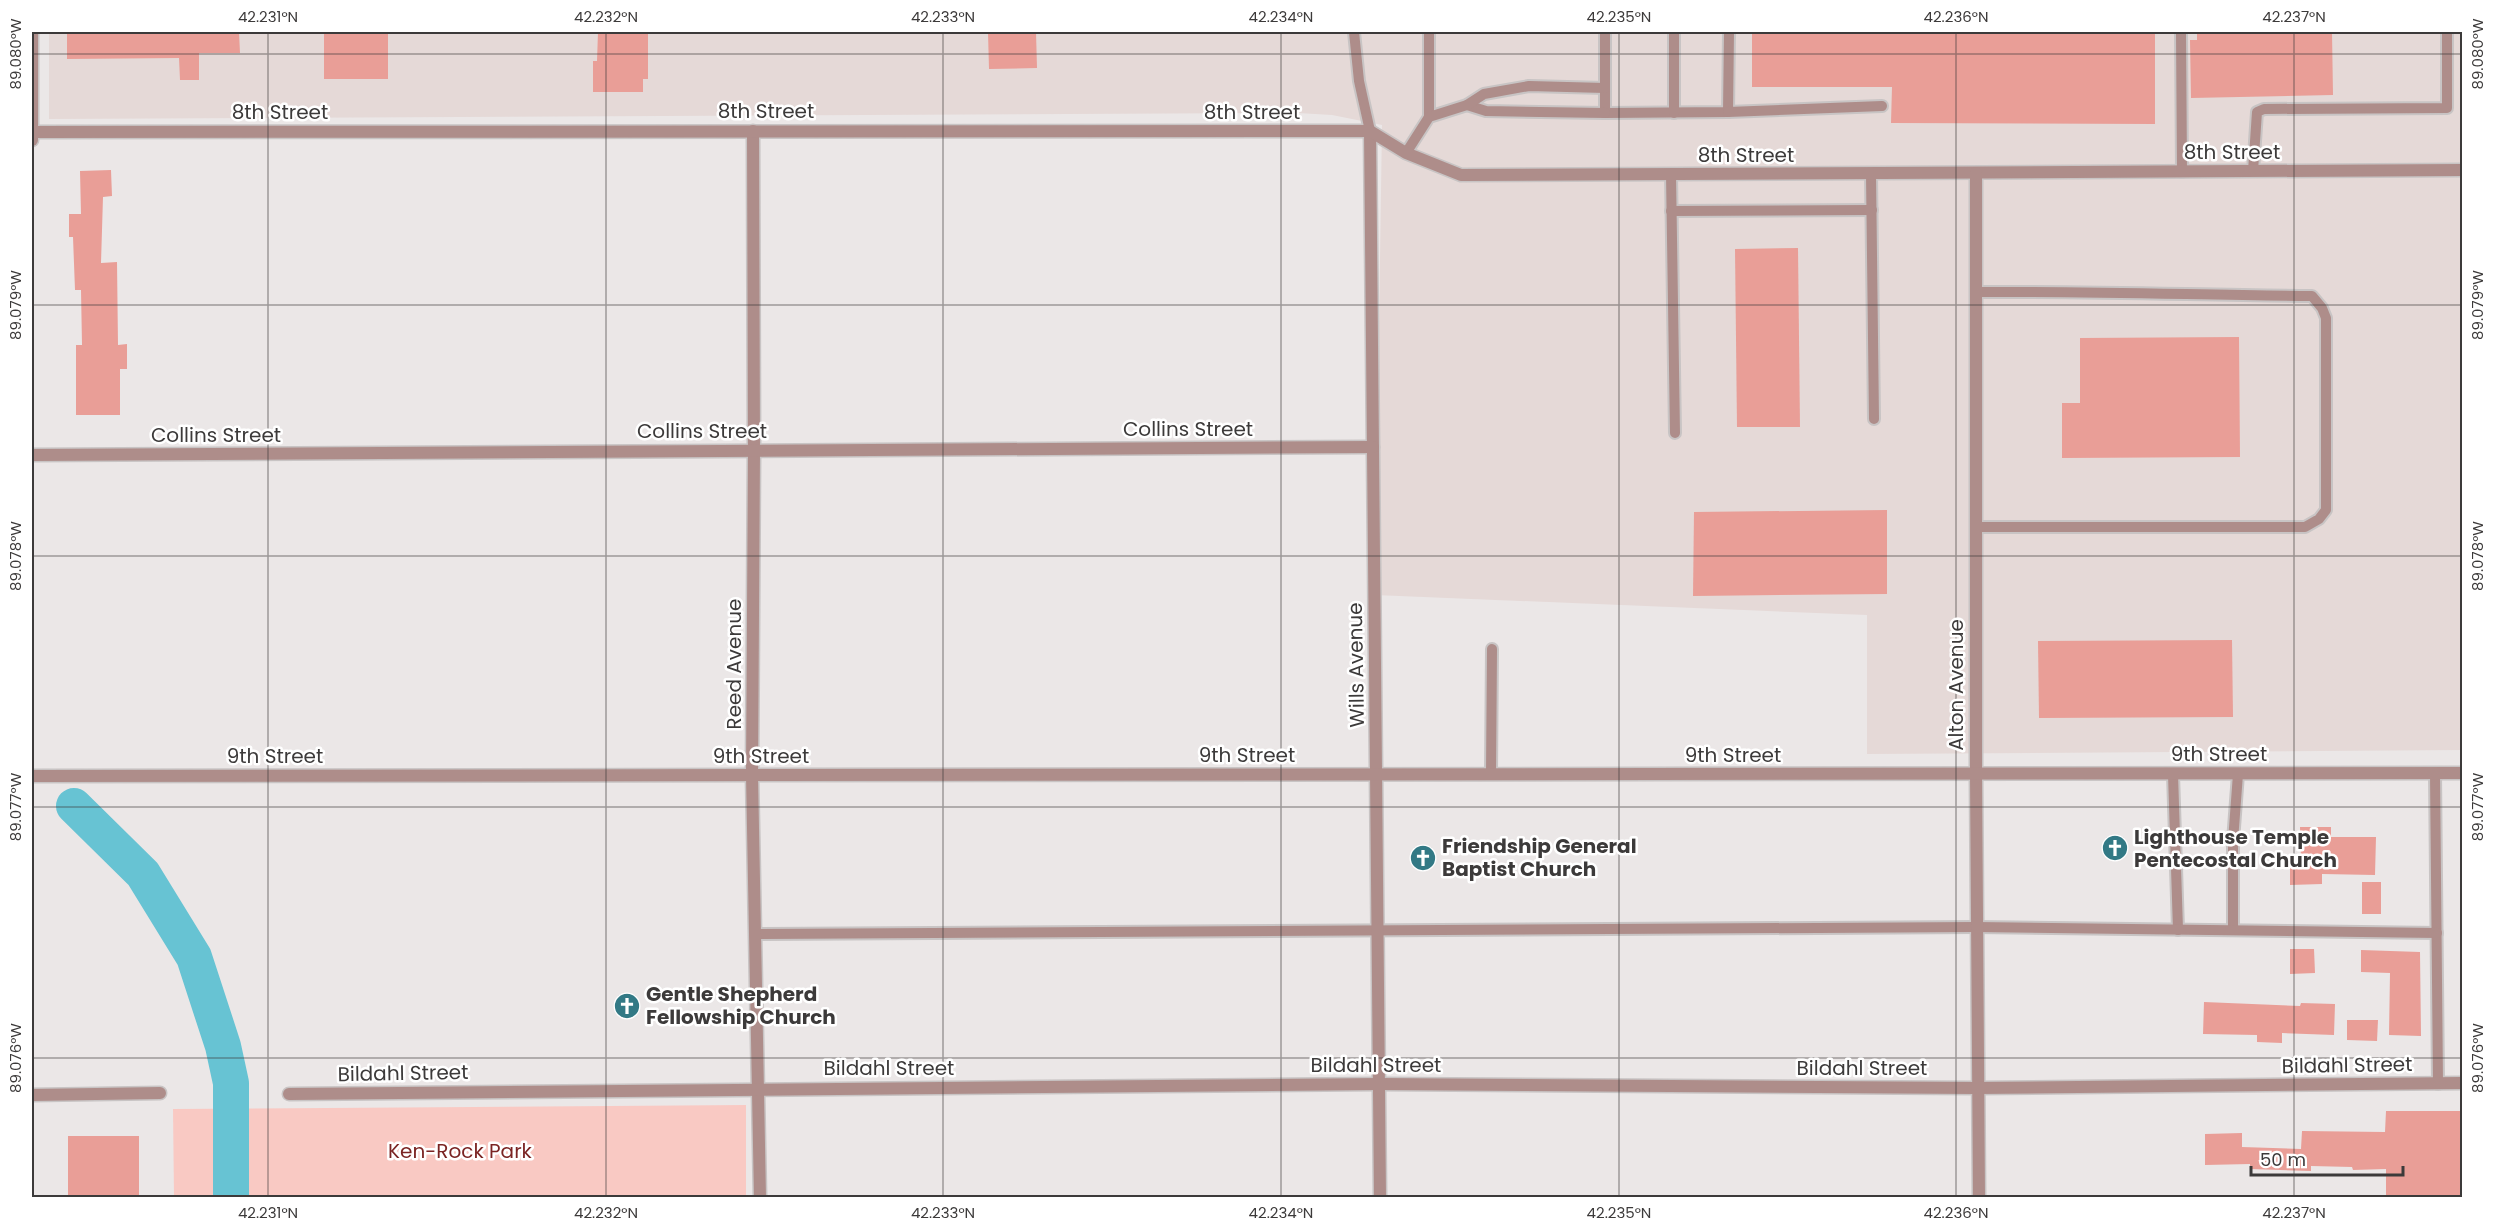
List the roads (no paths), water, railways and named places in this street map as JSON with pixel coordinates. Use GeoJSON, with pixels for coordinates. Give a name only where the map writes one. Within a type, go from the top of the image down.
{"type":"FeatureCollection","features":[{"type":"Feature","properties":{"kind":"street"},"geometry":{"type":"LineString","coordinates":[[32,32],[32,140]]}},
{"type":"Feature","properties":{"kind":"street","name":"Reed Avenue"},"geometry":{"type":"LineString","coordinates":[[753,131],[752,775],[760,1197]]}},
{"type":"Feature","properties":{"kind":"street","name":"8th Street"},"geometry":{"type":"LineString","coordinates":[[32,132],[1370,131],[1406,153],[1461,175],[2463,170]]}},
{"type":"Feature","properties":{"kind":"street","name":"Wills Avenue"},"geometry":{"type":"LineString","coordinates":[[1370,131],[1380,1197]]}},
{"type":"Feature","properties":{"kind":"street","name":"Alton Avenue"},"geometry":{"type":"LineString","coordinates":[[1976,173],[1976,927],[1979,1197]]}},
{"type":"Feature","properties":{"kind":"street","name":"Collins Street"},"geometry":{"type":"LineString","coordinates":[[32,455],[1373,447]]}},
{"type":"Feature","properties":{"kind":"street","name":"9th Street"},"geometry":{"type":"LineString","coordinates":[[32,776],[2463,773]]}},
{"type":"Feature","properties":{"kind":"street","name":"Bildahl Street"},"geometry":{"type":"LineString","coordinates":[[289,1094],[1379,1084],[1977,1088],[2463,1083]]}},
{"type":"Feature","properties":{"kind":"street"},"geometry":{"type":"LineString","coordinates":[[32,1095],[160,1093]]}},
{"type":"Feature","properties":{"kind":"lane"},"geometry":{"type":"LineString","coordinates":[[1354,32],[1359,81],[1370,131]]}},
{"type":"Feature","properties":{"kind":"lane"},"geometry":{"type":"LineString","coordinates":[[1406,153],[1429,117],[1429,32]]}},
{"type":"Feature","properties":{"kind":"lane"},"geometry":{"type":"LineString","coordinates":[[1605,32],[1605,113]]}},
{"type":"Feature","properties":{"kind":"lane"},"geometry":{"type":"LineString","coordinates":[[1674,32],[1674,113]]}},
{"type":"Feature","properties":{"kind":"lane"},"geometry":{"type":"LineString","coordinates":[[1728,112],[1729,32]]}},
{"type":"Feature","properties":{"kind":"lane"},"geometry":{"type":"LineString","coordinates":[[2181,32],[2182,172]]}},
{"type":"Feature","properties":{"kind":"lane"},"geometry":{"type":"LineString","coordinates":[[2253,171],[2257,112],[2264,109],[2447,108],[2447,32]]}},
{"type":"Feature","properties":{"kind":"lane"},"geometry":{"type":"LineString","coordinates":[[1429,117],[1467,105],[1484,94],[1529,86],[1605,88]]}},
{"type":"Feature","properties":{"kind":"lane"},"geometry":{"type":"LineString","coordinates":[[1467,105],[1486,111],[1605,113],[1728,112],[1882,106]]}},
{"type":"Feature","properties":{"kind":"lane"},"geometry":{"type":"LineString","coordinates":[[1671,174],[1675,433]]}},
{"type":"Feature","properties":{"kind":"lane"},"geometry":{"type":"LineString","coordinates":[[1871,174],[1874,419]]}},
{"type":"Feature","properties":{"kind":"lane"},"geometry":{"type":"LineString","coordinates":[[1671,211],[1872,210]]}},
{"type":"Feature","properties":{"kind":"lane"},"geometry":{"type":"LineString","coordinates":[[1976,291],[2312,296],[2322,308],[2326,318],[2325,510],[2319,519],[2305,527],[1976,527]]}},
{"type":"Feature","properties":{"kind":"lane"},"geometry":{"type":"LineString","coordinates":[[1491,774],[1492,649]]}},
{"type":"Feature","properties":{"kind":"lane"},"geometry":{"type":"LineString","coordinates":[[2435,773],[2438,1083]]}},
{"type":"Feature","properties":{"kind":"lane"},"geometry":{"type":"LineString","coordinates":[[2173,774],[2178,930]]}},
{"type":"Feature","properties":{"kind":"lane"},"geometry":{"type":"LineString","coordinates":[[2233,930],[2233,842],[2238,774]]}},
{"type":"Feature","properties":{"kind":"lane"},"geometry":{"type":"LineString","coordinates":[[755,933],[1976,927],[2437,933]]}},
{"type":"Feature","properties":{"kind":"waterway"},"geometry":{"type":"LineString","coordinates":[[74,806],[143,874],[194,957],[223,1046],[231,1083],[231,1198]]}},
{"type":"Feature","properties":{"kind":"place","name":"Lighthouse Temple Pentecostal Church"},"geometry":{"type":"Point","coordinates":[2115,848]}},
{"type":"Feature","properties":{"kind":"place","name":"Friendship General Baptist Church"},"geometry":{"type":"Point","coordinates":[1423,858]}},
{"type":"Feature","properties":{"kind":"place","name":"Gentle Shepherd Fellowship Church"},"geometry":{"type":"Point","coordinates":[627,1006]}},
{"type":"Feature","properties":{"kind":"park label","name":"Ken-Rock Park"},"geometry":{"type":"Point","coordinates":[460,1151]}}]}
